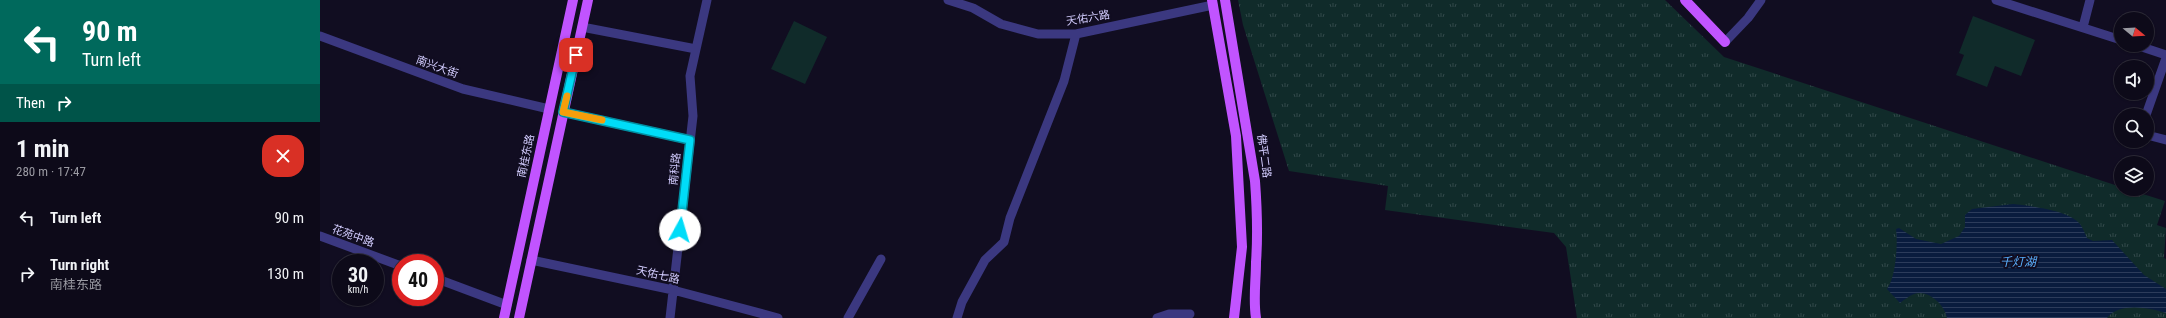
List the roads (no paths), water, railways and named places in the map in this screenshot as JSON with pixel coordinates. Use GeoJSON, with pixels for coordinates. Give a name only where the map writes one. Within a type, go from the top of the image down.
{"type":"FeatureCollection","features":[{"type":"Feature","properties":{"kind":"main road","name":"南桂东路"},"geometry":{"type":"LineString","coordinates":[[504,318],[573,0]]}},
{"type":"Feature","properties":{"kind":"main road"},"geometry":{"type":"LineString","coordinates":[[519,318],[588,0]]}},
{"type":"Feature","properties":{"kind":"main road","name":"佛平二路"},"geometry":{"type":"LineString","coordinates":[[1225,0],[1256,180],[1257,256],[1253,301],[1256,318]]}},
{"type":"Feature","properties":{"kind":"main road"},"geometry":{"type":"LineString","coordinates":[[1685,0],[1725,42]]}},
{"type":"Feature","properties":{"kind":"main road"},"geometry":{"type":"LineString","coordinates":[[1212,3],[1236,136],[1242,247],[1234,318]]}},
{"type":"Feature","properties":{"kind":"street","name":"南科路"},"geometry":{"type":"LineString","coordinates":[[670,318],[693,116],[690,76],[707,0]]}},
{"type":"Feature","properties":{"kind":"street","name":"天佑六路"},"geometry":{"type":"LineString","coordinates":[[948,0],[973,8],[1001,24],[1038,34],[1076,34],[1212,3]]}},
{"type":"Feature","properties":{"kind":"street"},"geometry":{"type":"LineString","coordinates":[[1725,42],[1748,18],[1761,0]]}},
{"type":"Feature","properties":{"kind":"street"},"geometry":{"type":"LineString","coordinates":[[1996,0],[2114,38]]}},
{"type":"Feature","properties":{"kind":"street"},"geometry":{"type":"LineString","coordinates":[[2083,27],[2090,0]]}},
{"type":"Feature","properties":{"kind":"street"},"geometry":{"type":"LineString","coordinates":[[582,26],[696,49]]}},
{"type":"Feature","properties":{"kind":"street"},"geometry":{"type":"LineString","coordinates":[[957,318],[962,302],[985,260],[1004,242],[1010,218],[1064,81],[1076,34]]}},
{"type":"Feature","properties":{"kind":"street","name":"南兴大街"},"geometry":{"type":"LineString","coordinates":[[320,36],[463,89],[549,109]]}},
{"type":"Feature","properties":{"kind":"street"},"geometry":{"type":"LineString","coordinates":[[2148,108],[2166,56],[2154,52]]}},
{"type":"Feature","properties":{"kind":"street"},"geometry":{"type":"LineString","coordinates":[[563,112],[690,140]]}},
{"type":"Feature","properties":{"kind":"street"},"geometry":{"type":"LineString","coordinates":[[2154,137],[2166,140]]}},
{"type":"Feature","properties":{"kind":"street","name":"花苑中路"},"geometry":{"type":"LineString","coordinates":[[320,236],[392,263]]}},
{"type":"Feature","properties":{"kind":"street"},"geometry":{"type":"LineString","coordinates":[[848,318],[881,259]]}},
{"type":"Feature","properties":{"kind":"street","name":"天佑七路"},"geometry":{"type":"LineString","coordinates":[[532,260],[673,290],[778,318]]}},
{"type":"Feature","properties":{"kind":"street"},"geometry":{"type":"LineString","coordinates":[[444,281],[507,305]]}},
{"type":"Feature","properties":{"kind":"street"},"geometry":{"type":"LineString","coordinates":[[1157,318],[1169,314],[1190,314]]}},
{"type":"Feature","properties":{"kind":"water","name":"千灯湖"},"geometry":{"type":"Polygon","coordinates":[[[2013,204],[2049,210],[2067,215],[2075,219],[2080,224],[2087,238],[2093,241],[2112,240],[2144,275],[2166,289],[2166,313],[2152,309],[2127,308],[2112,313],[2107,318],[1947,318],[1943,308],[1930,296],[1919,293],[1914,294],[1900,303],[1887,289],[1890,284],[1896,260],[1896,229],[1899,228],[1916,239],[1941,244],[1959,236],[1965,227],[1965,215],[1972,209],[2013,204]]]}}]}
